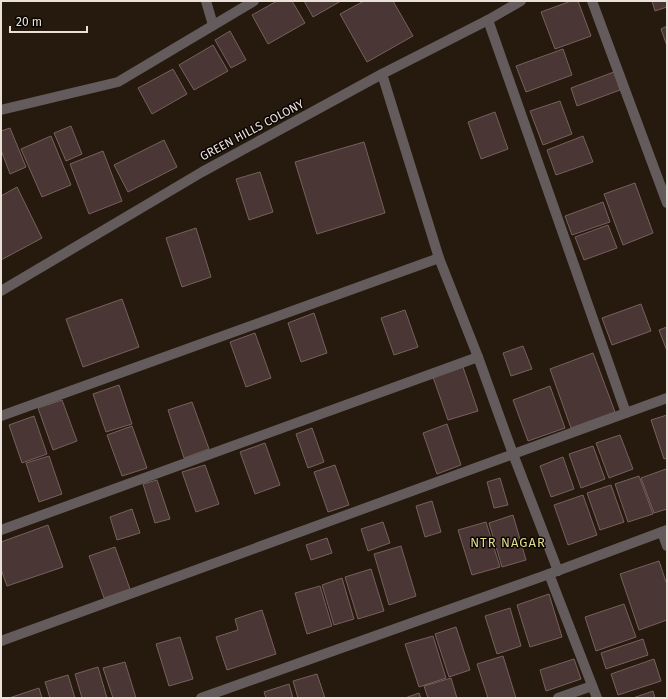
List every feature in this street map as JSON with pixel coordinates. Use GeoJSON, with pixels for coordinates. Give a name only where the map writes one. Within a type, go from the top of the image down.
{"type":"FeatureCollection","features":[{"type":"Feature","properties":{"kind":"street"},"geometry":{"type":"LineString","coordinates":[[206,1],[214,25]]}},
{"type":"Feature","properties":{"kind":"street"},"geometry":{"type":"LineString","coordinates":[[1,110],[118,82],[254,1]]}},
{"type":"Feature","properties":{"kind":"street","name":"GREEN HILLS COLONY"},"geometry":{"type":"LineString","coordinates":[[1,292],[202,172],[382,74],[488,20],[521,1]]}},
{"type":"Feature","properties":{"kind":"street"},"geometry":{"type":"LineString","coordinates":[[592,1],[667,204]]}},
{"type":"Feature","properties":{"kind":"street"},"geometry":{"type":"LineString","coordinates":[[488,20],[626,413]]}},
{"type":"Feature","properties":{"kind":"street"},"geometry":{"type":"LineString","coordinates":[[382,74],[440,258],[513,454],[597,698]]}},
{"type":"Feature","properties":{"kind":"street"},"geometry":{"type":"LineString","coordinates":[[1,416],[440,258]]}},
{"type":"Feature","properties":{"kind":"street"},"geometry":{"type":"LineString","coordinates":[[1,530],[478,357]]}},
{"type":"Feature","properties":{"kind":"street"},"geometry":{"type":"LineString","coordinates":[[1,641],[667,398]]}},
{"type":"Feature","properties":{"kind":"street"},"geometry":{"type":"LineString","coordinates":[[201,698],[554,573],[664,531],[667,546]]}},
{"type":"Feature","properties":{"kind":"street"},"geometry":{"type":"LineString","coordinates":[[558,698],[592,686]]}},
{"type":"Feature","properties":{"kind":"building"},"geometry":{"type":"Polygon","coordinates":[[[277,1],[292,1],[305,23],[268,44],[252,15],[277,1]]]}},
{"type":"Feature","properties":{"kind":"building"},"geometry":{"type":"Polygon","coordinates":[[[304,1],[341,1],[313,17],[304,1]]]}},
{"type":"Feature","properties":{"kind":"building"},"geometry":{"type":"Polygon","coordinates":[[[364,1],[393,1],[413,36],[367,62],[340,14],[364,1]]]}},
{"type":"Feature","properties":{"kind":"building"},"geometry":{"type":"Polygon","coordinates":[[[571,1],[578,1],[591,36],[555,49],[541,12],[571,1]]]}},
{"type":"Feature","properties":{"kind":"building"},"geometry":{"type":"Polygon","coordinates":[[[652,1],[667,1],[667,7],[655,11],[652,1]]]}},
{"type":"Feature","properties":{"kind":"building"},"geometry":{"type":"Polygon","coordinates":[[[667,26],[667,46],[661,29],[667,26]]]}},
{"type":"Feature","properties":{"kind":"building"},"geometry":{"type":"Polygon","coordinates":[[[230,31],[246,60],[231,68],[215,40],[230,31]]]}},
{"type":"Feature","properties":{"kind":"building"},"geometry":{"type":"Polygon","coordinates":[[[213,45],[228,71],[194,90],[179,65],[213,45]]]}},
{"type":"Feature","properties":{"kind":"building"},"geometry":{"type":"Polygon","coordinates":[[[563,49],[572,75],[526,92],[516,66],[563,49]]]}},
{"type":"Feature","properties":{"kind":"building"},"geometry":{"type":"Polygon","coordinates":[[[173,69],[187,94],[152,114],[138,88],[173,69]]]}},
{"type":"Feature","properties":{"kind":"building"},"geometry":{"type":"Polygon","coordinates":[[[614,72],[620,90],[577,106],[571,88],[614,72]]]}},
{"type":"Feature","properties":{"kind":"building"},"geometry":{"type":"Polygon","coordinates":[[[560,101],[572,134],[543,145],[530,111],[560,101]]]}},
{"type":"Feature","properties":{"kind":"building"},"geometry":{"type":"Polygon","coordinates":[[[495,112],[508,149],[481,159],[468,122],[495,112]]]}},
{"type":"Feature","properties":{"kind":"building"},"geometry":{"type":"Polygon","coordinates":[[[71,126],[82,154],[66,161],[54,133],[71,126]]]}},
{"type":"Feature","properties":{"kind":"building"},"geometry":{"type":"Polygon","coordinates":[[[10,128],[26,167],[10,174],[1,150],[1,131],[10,128]]]}},
{"type":"Feature","properties":{"kind":"building"},"geometry":{"type":"Polygon","coordinates":[[[51,136],[71,185],[42,197],[21,149],[51,136]]]}},
{"type":"Feature","properties":{"kind":"building"},"geometry":{"type":"Polygon","coordinates":[[[583,136],[593,162],[556,175],[547,150],[583,136]]]}},
{"type":"Feature","properties":{"kind":"building"},"geometry":{"type":"Polygon","coordinates":[[[164,140],[177,167],[128,192],[114,165],[164,140]]]}},
{"type":"Feature","properties":{"kind":"building"},"geometry":{"type":"Polygon","coordinates":[[[364,142],[385,213],[317,234],[295,162],[364,142]]]}},
{"type":"Feature","properties":{"kind":"building"},"geometry":{"type":"Polygon","coordinates":[[[103,151],[122,201],[89,214],[70,164],[103,151]]]}},
{"type":"Feature","properties":{"kind":"building"},"geometry":{"type":"Polygon","coordinates":[[[260,172],[273,212],[249,220],[236,179],[260,172]]]}},
{"type":"Feature","properties":{"kind":"building"},"geometry":{"type":"Polygon","coordinates":[[[635,183],[653,233],[623,245],[604,194],[635,183]]]}},
{"type":"Feature","properties":{"kind":"building"},"geometry":{"type":"Polygon","coordinates":[[[17,187],[42,238],[1,260],[1,196],[17,187]]]}},
{"type":"Feature","properties":{"kind":"building"},"geometry":{"type":"Polygon","coordinates":[[[603,202],[610,222],[572,235],[565,216],[603,202]]]}},
{"type":"Feature","properties":{"kind":"building"},"geometry":{"type":"Polygon","coordinates":[[[608,225],[617,248],[584,260],[575,237],[608,225]]]}},
{"type":"Feature","properties":{"kind":"building"},"geometry":{"type":"Polygon","coordinates":[[[196,228],[211,277],[182,287],[166,238],[196,228]]]}},
{"type":"Feature","properties":{"kind":"building"},"geometry":{"type":"Polygon","coordinates":[[[122,299],[139,347],[83,367],[66,319],[122,299]]]}},
{"type":"Feature","properties":{"kind":"building"},"geometry":{"type":"Polygon","coordinates":[[[641,304],[651,331],[612,345],[602,318],[641,304]]]}},
{"type":"Feature","properties":{"kind":"building"},"geometry":{"type":"Polygon","coordinates":[[[405,310],[418,347],[394,355],[381,318],[405,310]]]}},
{"type":"Feature","properties":{"kind":"building"},"geometry":{"type":"Polygon","coordinates":[[[314,313],[327,353],[301,362],[288,323],[314,313]]]}},
{"type":"Feature","properties":{"kind":"building"},"geometry":{"type":"Polygon","coordinates":[[[667,327],[667,351],[659,330],[667,327]]]}},
{"type":"Feature","properties":{"kind":"building"},"geometry":{"type":"Polygon","coordinates":[[[255,333],[271,378],[246,387],[230,342],[255,333]]]}},
{"type":"Feature","properties":{"kind":"building"},"geometry":{"type":"Polygon","coordinates":[[[523,346],[532,369],[511,376],[503,353],[523,346]]]}},
{"type":"Feature","properties":{"kind":"building"},"geometry":{"type":"Polygon","coordinates":[[[593,353],[615,412],[571,428],[550,369],[593,353]]]}},
{"type":"Feature","properties":{"kind":"building"},"geometry":{"type":"Polygon","coordinates":[[[463,367],[478,411],[448,420],[433,377],[463,367]]]}},
{"type":"Feature","properties":{"kind":"building"},"geometry":{"type":"Polygon","coordinates":[[[119,385],[132,424],[106,432],[93,394],[119,385]]]}},
{"type":"Feature","properties":{"kind":"building"},"geometry":{"type":"Polygon","coordinates":[[[550,386],[565,428],[528,441],[513,400],[550,386]]]}},
{"type":"Feature","properties":{"kind":"building"},"geometry":{"type":"Polygon","coordinates":[[[62,400],[77,441],[53,450],[38,408],[62,400]]]}},
{"type":"Feature","properties":{"kind":"building"},"geometry":{"type":"Polygon","coordinates":[[[192,402],[209,449],[184,458],[168,410],[192,402]]]}},
{"type":"Feature","properties":{"kind":"building"},"geometry":{"type":"Polygon","coordinates":[[[667,415],[667,458],[664,459],[651,420],[667,415]]]}},
{"type":"Feature","properties":{"kind":"building"},"geometry":{"type":"Polygon","coordinates":[[[34,416],[47,454],[22,463],[9,425],[34,416]]]}},
{"type":"Feature","properties":{"kind":"building"},"geometry":{"type":"Polygon","coordinates":[[[447,424],[461,465],[437,474],[423,433],[447,424]]]}},
{"type":"Feature","properties":{"kind":"building"},"geometry":{"type":"Polygon","coordinates":[[[132,426],[147,468],[122,476],[107,435],[132,426]]]}},
{"type":"Feature","properties":{"kind":"building"},"geometry":{"type":"Polygon","coordinates":[[[312,428],[324,462],[308,468],[296,434],[312,428]]]}},
{"type":"Feature","properties":{"kind":"building"},"geometry":{"type":"Polygon","coordinates":[[[620,435],[633,469],[609,478],[596,443],[620,435]]]}},
{"type":"Feature","properties":{"kind":"building"},"geometry":{"type":"Polygon","coordinates":[[[265,443],[280,485],[255,494],[240,452],[265,443]]]}},
{"type":"Feature","properties":{"kind":"building"},"geometry":{"type":"Polygon","coordinates":[[[593,446],[605,479],[581,488],[569,454],[593,446]]]}},
{"type":"Feature","properties":{"kind":"building"},"geometry":{"type":"Polygon","coordinates":[[[49,456],[62,494],[39,502],[26,463],[49,456]]]}},
{"type":"Feature","properties":{"kind":"building"},"geometry":{"type":"Polygon","coordinates":[[[563,457],[574,489],[551,497],[540,466],[563,457]]]}},
{"type":"Feature","properties":{"kind":"building"},"geometry":{"type":"Polygon","coordinates":[[[205,465],[219,504],[196,512],[182,472],[205,465]]]}},
{"type":"Feature","properties":{"kind":"building"},"geometry":{"type":"Polygon","coordinates":[[[335,465],[349,505],[328,512],[314,472],[335,465]]]}},
{"type":"Feature","properties":{"kind":"building"},"geometry":{"type":"Polygon","coordinates":[[[666,469],[667,509],[654,513],[641,478],[666,469]]]}},
{"type":"Feature","properties":{"kind":"building"},"geometry":{"type":"Polygon","coordinates":[[[639,476],[653,514],[628,522],[615,484],[639,476]]]}},
{"type":"Feature","properties":{"kind":"building"},"geometry":{"type":"Polygon","coordinates":[[[500,478],[508,505],[494,508],[487,482],[500,478]]]}},
{"type":"Feature","properties":{"kind":"building"},"geometry":{"type":"Polygon","coordinates":[[[157,480],[170,519],[155,523],[143,484],[157,480]]]}},
{"type":"Feature","properties":{"kind":"building"},"geometry":{"type":"Polygon","coordinates":[[[611,485],[624,522],[600,530],[587,493],[611,485]]]}},
{"type":"Feature","properties":{"kind":"building"},"geometry":{"type":"Polygon","coordinates":[[[583,495],[597,535],[568,545],[554,505],[583,495]]]}},
{"type":"Feature","properties":{"kind":"building"},"geometry":{"type":"Polygon","coordinates":[[[432,501],[441,532],[425,537],[416,506],[432,501]]]}},
{"type":"Feature","properties":{"kind":"building"},"geometry":{"type":"Polygon","coordinates":[[[132,509],[140,533],[117,540],[110,517],[132,509]]]}},
{"type":"Feature","properties":{"kind":"building"},"geometry":{"type":"Polygon","coordinates":[[[513,515],[526,560],[502,567],[489,523],[513,515]]]}},
{"type":"Feature","properties":{"kind":"building"},"geometry":{"type":"Polygon","coordinates":[[[383,522],[390,543],[368,551],[361,529],[383,522]]]}},
{"type":"Feature","properties":{"kind":"building"},"geometry":{"type":"Polygon","coordinates":[[[486,522],[500,567],[472,575],[458,530],[486,522]]]}},
{"type":"Feature","properties":{"kind":"building"},"geometry":{"type":"Polygon","coordinates":[[[48,525],[63,567],[7,586],[1,569],[1,542],[48,525]]]}},
{"type":"Feature","properties":{"kind":"building"},"geometry":{"type":"Polygon","coordinates":[[[327,538],[332,553],[311,560],[306,545],[327,538]]]}},
{"type":"Feature","properties":{"kind":"building"},"geometry":{"type":"Polygon","coordinates":[[[401,546],[416,596],[389,605],[374,554],[401,546]]]}},
{"type":"Feature","properties":{"kind":"building"},"geometry":{"type":"Polygon","coordinates":[[[115,547],[130,589],[104,598],[89,556],[115,547]]]}},
{"type":"Feature","properties":{"kind":"building"},"geometry":{"type":"Polygon","coordinates":[[[659,561],[667,585],[667,620],[639,630],[620,574],[659,561]]]}},
{"type":"Feature","properties":{"kind":"building"},"geometry":{"type":"Polygon","coordinates":[[[371,569],[384,611],[358,619],[345,577],[371,569]]]}},
{"type":"Feature","properties":{"kind":"building"},"geometry":{"type":"Polygon","coordinates":[[[342,578],[354,619],[334,625],[322,585],[342,578]]]}},
{"type":"Feature","properties":{"kind":"building"},"geometry":{"type":"Polygon","coordinates":[[[320,586],[332,626],[307,634],[295,593],[320,586]]]}},
{"type":"Feature","properties":{"kind":"building"},"geometry":{"type":"Polygon","coordinates":[[[549,594],[562,637],[530,647],[517,605],[549,594]]]}},
{"type":"Feature","properties":{"kind":"building"},"geometry":{"type":"Polygon","coordinates":[[[624,604],[636,637],[596,651],[585,617],[624,604]]]}},
{"type":"Feature","properties":{"kind":"building"},"geometry":{"type":"Polygon","coordinates":[[[510,608],[521,646],[497,654],[485,616],[510,608]]]}},
{"type":"Feature","properties":{"kind":"building"},"geometry":{"type":"Polygon","coordinates":[[[262,610],[276,654],[227,670],[216,637],[238,630],[235,619],[262,610]]]}},
{"type":"Feature","properties":{"kind":"building"},"geometry":{"type":"Polygon","coordinates":[[[456,627],[470,670],[449,677],[435,634],[456,627]]]}},
{"type":"Feature","properties":{"kind":"building"},"geometry":{"type":"Polygon","coordinates":[[[433,636],[446,678],[419,687],[405,644],[433,636]]]}},
{"type":"Feature","properties":{"kind":"building"},"geometry":{"type":"Polygon","coordinates":[[[180,637],[193,679],[169,686],[156,644],[180,637]]]}},
{"type":"Feature","properties":{"kind":"building"},"geometry":{"type":"Polygon","coordinates":[[[643,639],[648,655],[606,669],[601,653],[643,639]]]}},
{"type":"Feature","properties":{"kind":"building"},"geometry":{"type":"Polygon","coordinates":[[[503,656],[516,698],[488,698],[477,664],[503,656]]]}},
{"type":"Feature","properties":{"kind":"building"},"geometry":{"type":"Polygon","coordinates":[[[574,659],[581,679],[546,691],[540,670],[574,659]]]}},
{"type":"Feature","properties":{"kind":"building"},"geometry":{"type":"Polygon","coordinates":[[[654,659],[661,681],[618,695],[611,674],[654,659]]]}},
{"type":"Feature","properties":{"kind":"building"},"geometry":{"type":"Polygon","coordinates":[[[125,662],[136,698],[113,698],[103,668],[125,662]]]}},
{"type":"Feature","properties":{"kind":"building"},"geometry":{"type":"Polygon","coordinates":[[[98,667],[107,698],[82,698],[75,674],[98,667]]]}},
{"type":"Feature","properties":{"kind":"building"},"geometry":{"type":"Polygon","coordinates":[[[317,674],[325,698],[298,698],[293,681],[317,674]]]}},
{"type":"Feature","properties":{"kind":"building"},"geometry":{"type":"Polygon","coordinates":[[[68,675],[75,698],[50,698],[45,682],[68,675]]]}},
{"type":"Feature","properties":{"kind":"building"},"geometry":{"type":"Polygon","coordinates":[[[451,678],[457,698],[428,698],[424,686],[451,678]]]}},
{"type":"Feature","properties":{"kind":"building"},"geometry":{"type":"Polygon","coordinates":[[[289,684],[293,698],[266,698],[264,692],[289,684]]]}},
{"type":"Feature","properties":{"kind":"building"},"geometry":{"type":"Polygon","coordinates":[[[39,688],[42,698],[9,698],[39,688]]]}},
{"type":"Feature","properties":{"kind":"building"},"geometry":{"type":"Polygon","coordinates":[[[653,691],[655,698],[633,698],[653,691]]]}},
{"type":"Feature","properties":{"kind":"building"},"geometry":{"type":"Polygon","coordinates":[[[419,693],[421,698],[405,698],[419,693]]]}},
{"type":"Feature","properties":{"kind":"district","name":"NTR NAGAR"},"geometry":{"type":"Point","coordinates":[508,542]}}]}
